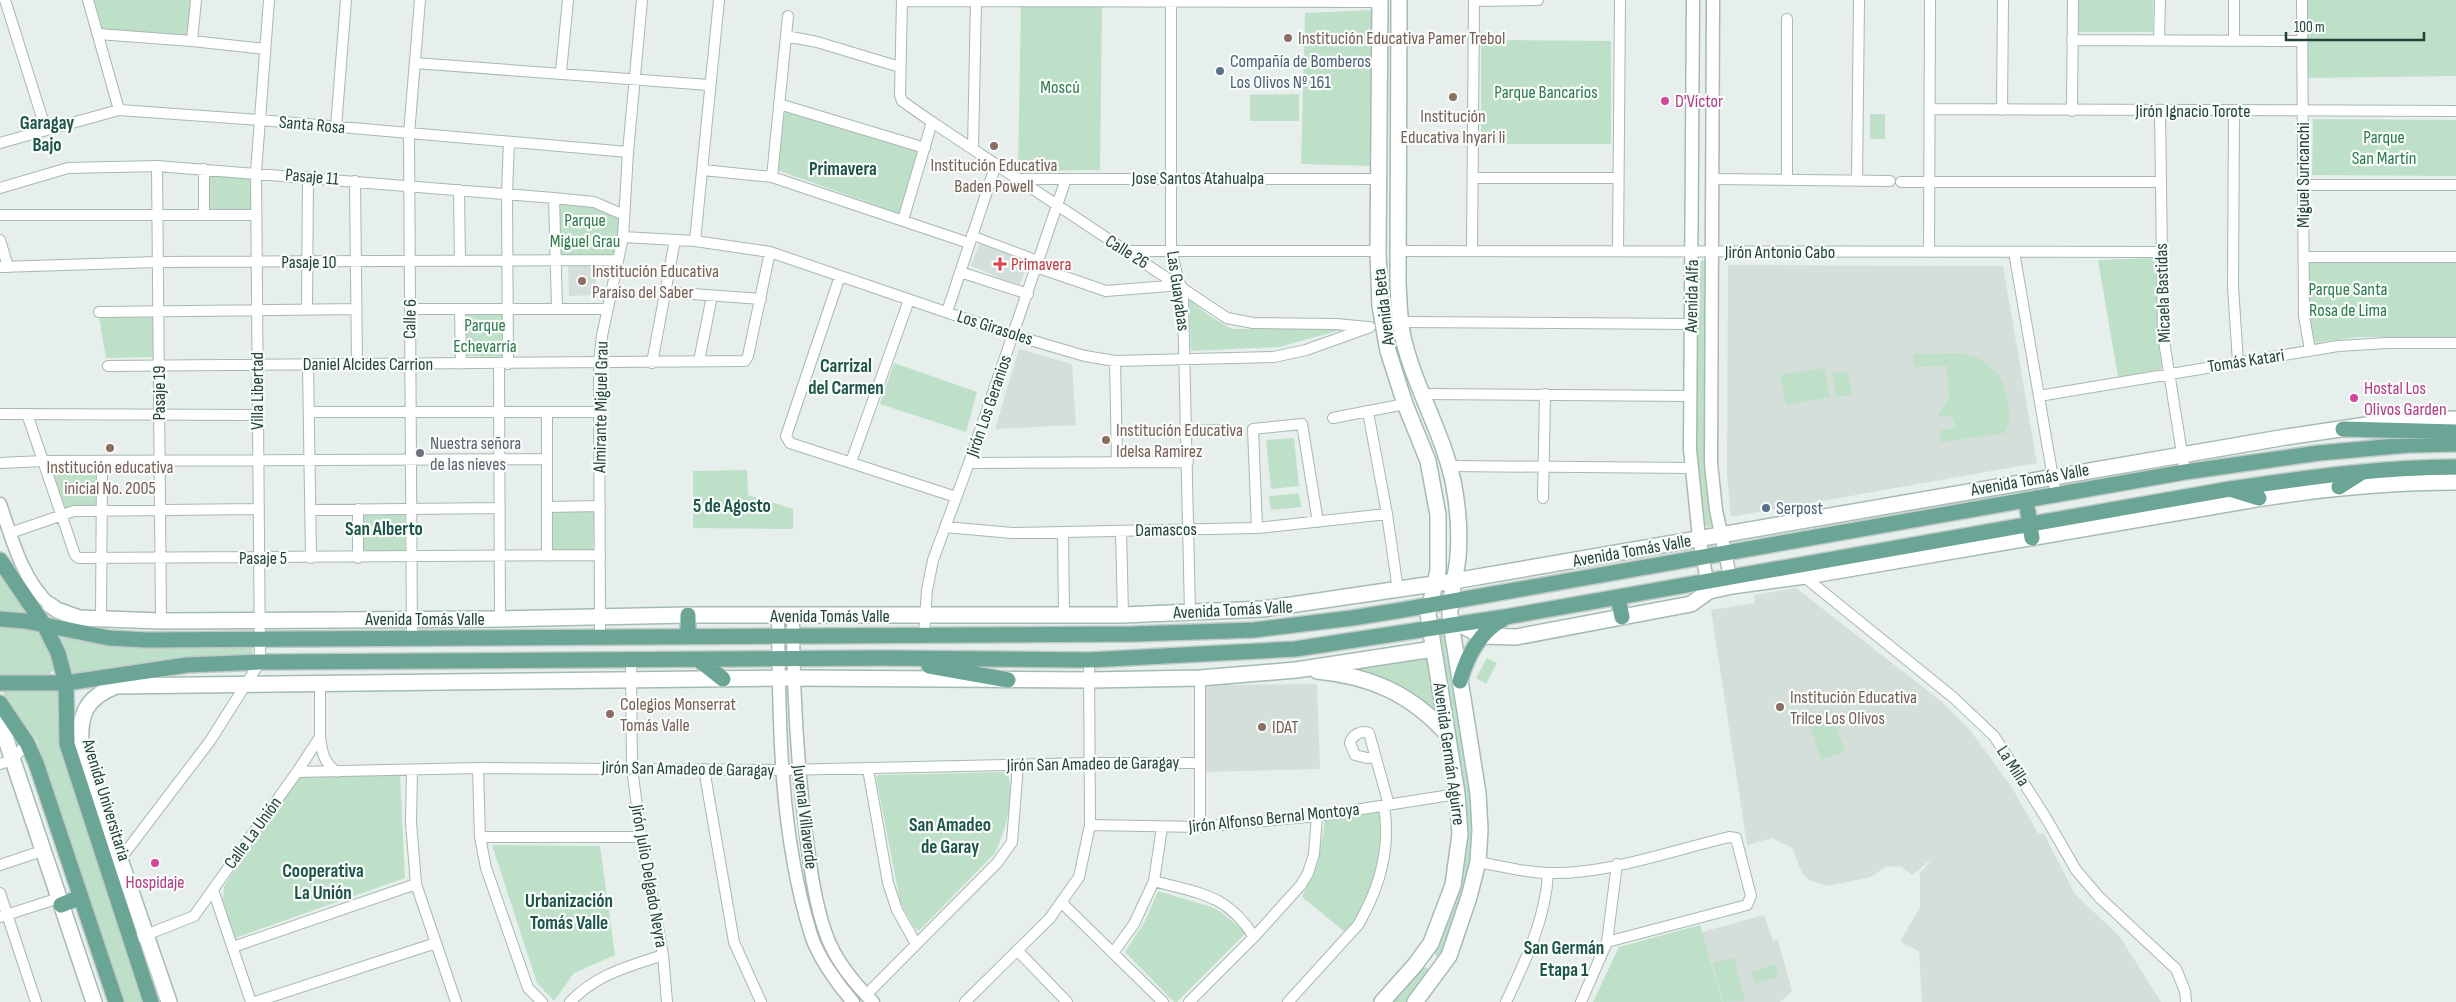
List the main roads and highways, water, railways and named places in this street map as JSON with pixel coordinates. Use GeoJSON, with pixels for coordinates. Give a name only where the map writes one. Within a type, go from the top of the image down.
{"type":"FeatureCollection","features":[{"type":"Feature","properties":{"kind":"main road","name":"Avenida Beta"},"geometry":{"type":"LineString","coordinates":[[1399,0],[1398,251],[1400,322],[1423,394],[1450,466],[1458,516],[1458,557],[1449,600]]}},
{"type":"Feature","properties":{"kind":"main road","name":"Avenida Beta"},"geometry":{"type":"LineString","coordinates":[[1380,1],[1376,324],[1388,351],[1405,404],[1428,462],[1438,515],[1439,552],[1436,584],[1429,604]]}},
{"type":"Feature","properties":{"kind":"main road"},"geometry":{"type":"LineString","coordinates":[[1379,84],[1399,84]]}},
{"type":"Feature","properties":{"kind":"main road","name":"Avenida Tomás Valle"},"geometry":{"type":"LineString","coordinates":[[50,605],[59,611],[80,618],[162,621],[600,618],[688,615],[1064,616],[1190,613],[1294,606],[1454,581],[2182,455],[2343,429],[2393,422],[2456,419]]}},
{"type":"Feature","properties":{"kind":"main road"},"geometry":{"type":"LineString","coordinates":[[2343,429],[2456,432]]}},
{"type":"Feature","properties":{"kind":"main road","name":"Avenida Tomás Valle"},"geometry":{"type":"LineString","coordinates":[[0,619],[44,624],[109,638],[1134,634],[1254,630],[1352,618],[1726,554],[2185,472],[2320,454],[2408,445],[2456,444]]}},
{"type":"Feature","properties":{"kind":"main road"},"geometry":{"type":"LineString","coordinates":[[1800,571],[1948,538],[2031,531],[2230,489],[2365,471],[2456,467]]}},
{"type":"Feature","properties":{"kind":"main road"},"geometry":{"type":"LineString","coordinates":[[2339,487],[2365,471]]}},
{"type":"Feature","properties":{"kind":"main road"},"geometry":{"type":"LineString","coordinates":[[115,680],[187,665],[260,662],[885,658],[1089,660],[1201,656],[1295,649],[1618,598],[1708,586],[2031,531],[2258,498],[2339,487],[2391,483],[2456,482]]}},
{"type":"Feature","properties":{"kind":"main road"},"geometry":{"type":"LineString","coordinates":[[2230,489],[2258,498]]}},
{"type":"Feature","properties":{"kind":"main road"},"geometry":{"type":"LineString","coordinates":[[2026,500],[2031,531]]}},
{"type":"Feature","properties":{"kind":"main road"},"geometry":{"type":"LineString","coordinates":[[1945,514],[1948,538]]}},
{"type":"Feature","properties":{"kind":"main road","name":"Avenida Universitaria"},"geometry":{"type":"LineString","coordinates":[[0,560],[19,591],[44,624],[58,653],[66,683],[68,744],[151,1002]]}},
{"type":"Feature","properties":{"kind":"main road"},"geometry":{"type":"LineString","coordinates":[[1455,624],[1482,636],[1516,637],[1691,604],[1708,586]]}},
{"type":"Feature","properties":{"kind":"main road"},"geometry":{"type":"LineString","coordinates":[[1618,598],[1622,617]]}},
{"type":"Feature","properties":{"kind":"main road","name":"Avenida Germán Aguirre"},"geometry":{"type":"LineString","coordinates":[[1415,1002],[1443,967],[1460,927],[1478,862],[1480,830],[1478,793],[1460,681],[1455,624],[1449,600]]}},
{"type":"Feature","properties":{"kind":"main road","name":"Avenida Germán Aguirre"},"geometry":{"type":"LineString","coordinates":[[1382,1002],[1431,943],[1453,885],[1460,834],[1457,794],[1430,628],[1429,604]]}},
{"type":"Feature","properties":{"kind":"main road"},"geometry":{"type":"LineString","coordinates":[[688,615],[688,636]]}},
{"type":"Feature","properties":{"kind":"main road"},"geometry":{"type":"LineString","coordinates":[[1460,681],[1469,657],[1482,636],[1490,627],[1506,617]]}},
{"type":"Feature","properties":{"kind":"main road"},"geometry":{"type":"LineString","coordinates":[[0,683],[66,683],[115,680],[320,684],[786,678],[1008,680],[1200,678],[1296,670],[1434,649]]}},
{"type":"Feature","properties":{"kind":"main road"},"geometry":{"type":"LineString","coordinates":[[885,658],[1008,680]]}},
{"type":"Feature","properties":{"kind":"main road"},"geometry":{"type":"LineString","coordinates":[[699,660],[723,679]]}},
{"type":"Feature","properties":{"kind":"main road"},"geometry":{"type":"LineString","coordinates":[[1296,670],[1365,680],[1398,692],[1431,716],[1447,734]]}},
{"type":"Feature","properties":{"kind":"main road","name":"Avenida Universitaria"},"geometry":{"type":"LineString","coordinates":[[115,680],[87,708],[80,724],[81,746],[169,1002]]}},
{"type":"Feature","properties":{"kind":"main road"},"geometry":{"type":"LineString","coordinates":[[0,703],[27,743],[36,763],[116,1002]]}},
{"type":"Feature","properties":{"kind":"main road"},"geometry":{"type":"LineString","coordinates":[[0,722],[6,762],[42,850],[94,1002]]}},
{"type":"Feature","properties":{"kind":"main road"},"geometry":{"type":"LineString","coordinates":[[60,901],[81,897]]}},
{"type":"Feature","properties":{"kind":"main road"},"geometry":{"type":"LineString","coordinates":[[1422,955],[1443,967]]}},
{"type":"Feature","properties":{"kind":"place","name":"Institución Educativa Pamer Trebol"},"geometry":{"type":"Point","coordinates":[1288,38]}},
{"type":"Feature","properties":{"kind":"place","name":"Compañía de Bomberos Los Olivos Nº 161"},"geometry":{"type":"Point","coordinates":[1220,71]}},
{"type":"Feature","properties":{"kind":"place","name":"Institución Educativa Inyari Ii"},"geometry":{"type":"Point","coordinates":[1453,97]}},
{"type":"Feature","properties":{"kind":"place","name":"D'Víctor"},"geometry":{"type":"Point","coordinates":[1665,101]}},
{"type":"Feature","properties":{"kind":"place","name":"Institución Educativa Baden Powell"},"geometry":{"type":"Point","coordinates":[994,146]}},
{"type":"Feature","properties":{"kind":"place","name":"Primavera"},"geometry":{"type":"Point","coordinates":[1000,264]}},
{"type":"Feature","properties":{"kind":"place","name":"Institución Educativa Paraíso del Saber"},"geometry":{"type":"Point","coordinates":[582,281]}},
{"type":"Feature","properties":{"kind":"place","name":"Hostal Los Olivos Garden"},"geometry":{"type":"Point","coordinates":[2354,398]}},
{"type":"Feature","properties":{"kind":"place","name":"Institución Educativa Idelsa Ramirez"},"geometry":{"type":"Point","coordinates":[1106,440]}},
{"type":"Feature","properties":{"kind":"place","name":"Institución educativa inicial No. 2005"},"geometry":{"type":"Point","coordinates":[110,448]}},
{"type":"Feature","properties":{"kind":"place","name":"Nuestra señora de las nieves"},"geometry":{"type":"Point","coordinates":[420,453]}},
{"type":"Feature","properties":{"kind":"place","name":"Serpost"},"geometry":{"type":"Point","coordinates":[1766,508]}},
{"type":"Feature","properties":{"kind":"place","name":"Institución Educativa Trilce Los Olivos"},"geometry":{"type":"Point","coordinates":[1780,707]}},
{"type":"Feature","properties":{"kind":"place","name":"Colegios Monserrat Tomás Valle"},"geometry":{"type":"Point","coordinates":[610,714]}},
{"type":"Feature","properties":{"kind":"place","name":"IDAT"},"geometry":{"type":"Point","coordinates":[1262,727]}},
{"type":"Feature","properties":{"kind":"place","name":"Hospidaje"},"geometry":{"type":"Point","coordinates":[155,863]}},
{"type":"Feature","properties":{"kind":"district","name":"Garagay Bajo"},"geometry":{"type":"Point","coordinates":[47,134]}},
{"type":"Feature","properties":{"kind":"district","name":"Primavera"},"geometry":{"type":"Point","coordinates":[843,169]}},
{"type":"Feature","properties":{"kind":"district","name":"Carrizal del Carmen"},"geometry":{"type":"Point","coordinates":[846,377]}},
{"type":"Feature","properties":{"kind":"district","name":"5 de Agosto"},"geometry":{"type":"Point","coordinates":[732,506]}},
{"type":"Feature","properties":{"kind":"district","name":"San Alberto"},"geometry":{"type":"Point","coordinates":[384,529]}},
{"type":"Feature","properties":{"kind":"district","name":"San Amadeo de Garay"},"geometry":{"type":"Point","coordinates":[950,836]}},
{"type":"Feature","properties":{"kind":"district","name":"Cooperativa La Unión"},"geometry":{"type":"Point","coordinates":[323,882]}},
{"type":"Feature","properties":{"kind":"district","name":"Urbanización Tomás Valle"},"geometry":{"type":"Point","coordinates":[569,912]}},
{"type":"Feature","properties":{"kind":"district","name":"San Germán Etapa 1"},"geometry":{"type":"Point","coordinates":[1564,959]}},
{"type":"Feature","properties":{"kind":"park label","name":"Moscú"},"geometry":{"type":"Point","coordinates":[1060,87]}},
{"type":"Feature","properties":{"kind":"park label","name":"Parque Bancarios"},"geometry":{"type":"Point","coordinates":[1546,92]}},
{"type":"Feature","properties":{"kind":"park label","name":"Parque San Martín"},"geometry":{"type":"Point","coordinates":[2384,147]}},
{"type":"Feature","properties":{"kind":"park label","name":"Parque Miguel Grau"},"geometry":{"type":"Point","coordinates":[585,230]}},
{"type":"Feature","properties":{"kind":"park label","name":"Parque Santa Rosa de Lima"},"geometry":{"type":"Point","coordinates":[2348,299]}},
{"type":"Feature","properties":{"kind":"park label","name":"Parque Echevarría"},"geometry":{"type":"Point","coordinates":[485,335]}}]}
